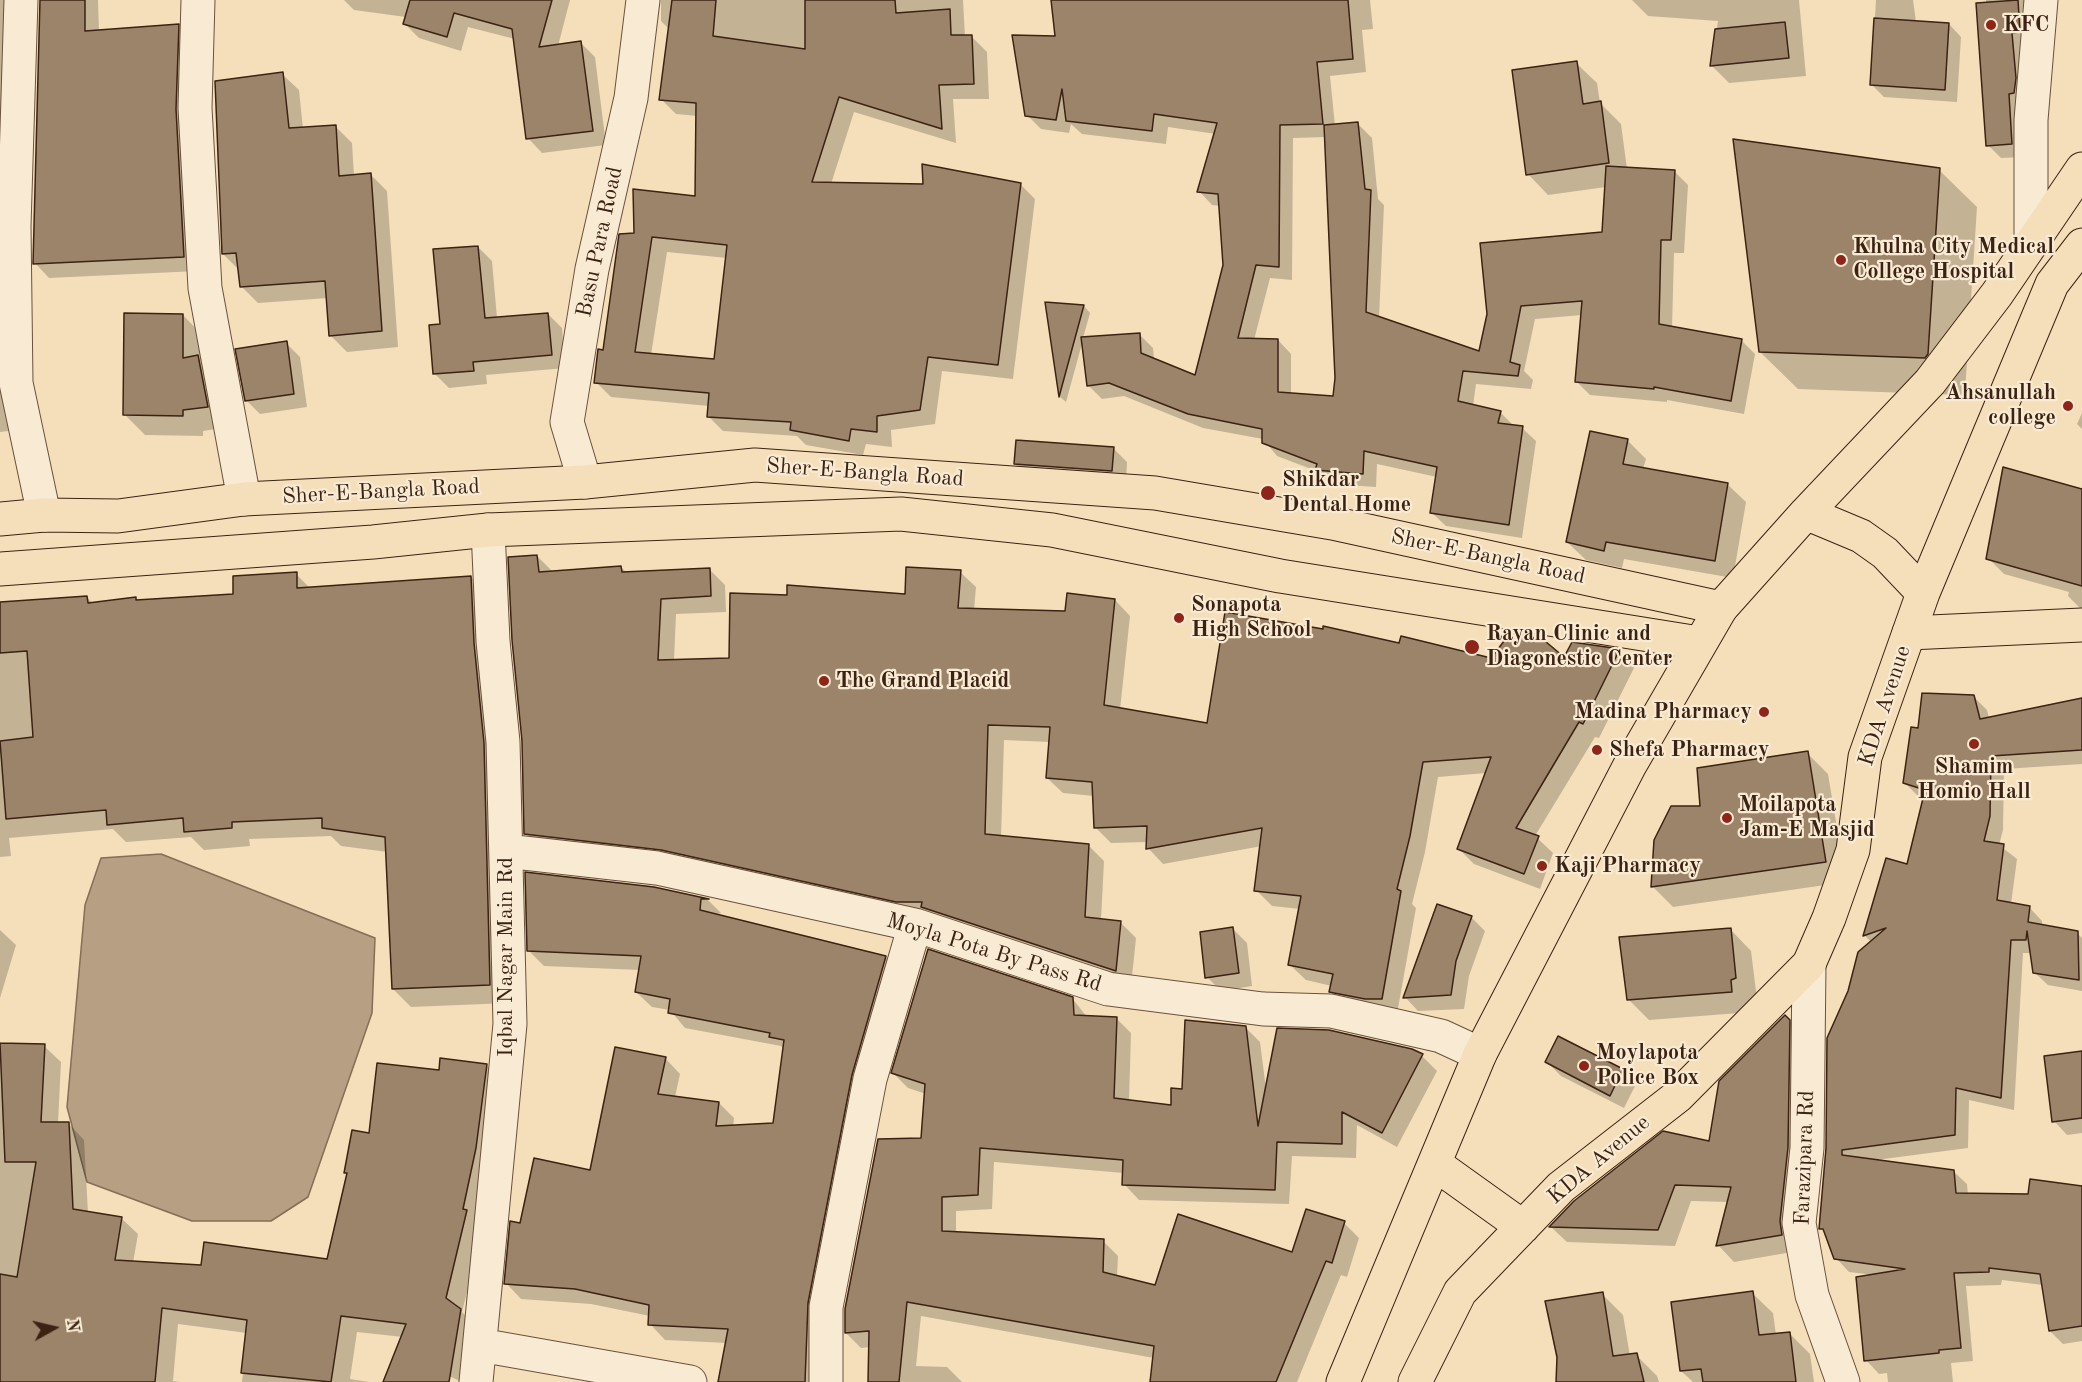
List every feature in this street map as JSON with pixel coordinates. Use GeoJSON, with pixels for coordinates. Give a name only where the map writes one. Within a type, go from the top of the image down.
{"type":"FeatureCollection","features":[{"type":"Feature","properties":{"kind":"main road"},"geometry":{"type":"LineString","coordinates":[[1343,1382],[1480,1054],[1630,765],[1669,700],[1699,643],[1721,608],[1806,513],[1930,382],[1997,294],[2082,169]]}},
{"type":"Feature","properties":{"kind":"main road","name":"KDA Avenue"},"geometry":{"type":"LineString","coordinates":[[1415,1382],[1460,1292],[1561,1187],[1678,1095],[1809,964],[1829,918],[1853,850],[1865,757],[1923,593],[2052,284],[2082,244]]}},
{"type":"Feature","properties":{"kind":"main road","name":"Sher-E-Bangla Road"},"geometry":{"type":"LineString","coordinates":[[0,519],[44,515],[118,516],[244,499],[585,482],[755,465],[1155,493],[1332,523],[1721,608]]}},
{"type":"Feature","properties":{"kind":"main road"},"geometry":{"type":"LineString","coordinates":[[1806,513],[1861,536],[1885,553],[1923,593]]}},
{"type":"Feature","properties":{"kind":"main road","name":"Sher-E-Bangla Road"},"geometry":{"type":"LineString","coordinates":[[0,569],[373,542],[488,530],[901,514],[1052,530],[1280,576],[1699,643]]}},
{"type":"Feature","properties":{"kind":"main road"},"geometry":{"type":"LineString","coordinates":[[1909,633],[2082,625]]}},
{"type":"Feature","properties":{"kind":"main road"},"geometry":{"type":"LineString","coordinates":[[1435,1164],[1523,1227]]}},
{"type":"Feature","properties":{"kind":"street"},"geometry":{"type":"LineString","coordinates":[[21,0],[14,226],[16,383],[44,515]]}},
{"type":"Feature","properties":{"kind":"street"},"geometry":{"type":"LineString","coordinates":[[198,0],[195,108],[205,288],[244,499]]}},
{"type":"Feature","properties":{"kind":"street","name":"Basu Para Road"},"geometry":{"type":"LineString","coordinates":[[585,482],[567,422],[592,268],[631,98],[643,0]]}},
{"type":"Feature","properties":{"kind":"street"},"geometry":{"type":"LineString","coordinates":[[2031,241],[2031,120],[2041,0]]}},
{"type":"Feature","properties":{"kind":"street","name":"Iqbal Nagar Main Rd"},"geometry":{"type":"LineString","coordinates":[[476,1382],[510,1024],[503,742],[493,640],[488,530]]}},
{"type":"Feature","properties":{"kind":"street","name":"Moyla Pota By Pass Rd"},"geometry":{"type":"LineString","coordinates":[[506,851],[657,868],[915,925],[1108,989],[1263,1009],[1331,1011],[1441,1036],[1480,1054]]}},
{"type":"Feature","properties":{"kind":"street"},"geometry":{"type":"LineString","coordinates":[[826,1382],[826,1306],[868,1091],[915,925]]}},
{"type":"Feature","properties":{"kind":"street","name":"Farazipara Rd"},"geometry":{"type":"LineString","coordinates":[[1809,964],[1807,1148],[1799,1223],[1812,1296],[1843,1382]]}},
{"type":"Feature","properties":{"kind":"street"},"geometry":{"type":"LineString","coordinates":[[480,1345],[690,1382]]}},
{"type":"Feature","properties":{"kind":"shaded area"},"geometry":{"type":"Polygon","coordinates":[[[161,854],[375,938],[372,1013],[308,1197],[271,1221],[192,1221],[87,1182],[67,1107],[85,905],[101,858],[161,854]]]}},
{"type":"Feature","properties":{"kind":"building"},"geometry":{"type":"Polygon","coordinates":[[[40,0],[85,0],[85,31],[179,24],[176,109],[184,257],[33,264],[40,0]]]}},
{"type":"Feature","properties":{"kind":"building"},"geometry":{"type":"Polygon","coordinates":[[[410,0],[552,0],[539,47],[581,41],[593,131],[526,139],[512,29],[454,13],[447,37],[403,24],[410,0]]]}},
{"type":"Feature","properties":{"kind":"building"},"geometry":{"type":"Polygon","coordinates":[[[672,0],[716,0],[713,36],[805,49],[805,0],[895,0],[896,13],[950,9],[951,35],[972,35],[974,84],[939,85],[942,129],[839,97],[812,182],[923,184],[922,164],[1021,183],[998,365],[928,357],[920,410],[877,416],[877,432],[851,429],[849,441],[790,430],[791,422],[707,417],[709,393],[594,383],[598,349],[603,350],[619,234],[634,233],[633,189],[695,196],[696,103],[659,100],[672,0]],[[652,237],[635,352],[714,359],[727,245],[652,237]]]}},
{"type":"Feature","properties":{"kind":"building"},"geometry":{"type":"Polygon","coordinates":[[[1051,0],[1348,0],[1353,59],[1317,62],[1323,124],[1280,125],[1279,267],[1256,265],[1238,338],[1278,339],[1278,392],[1333,396],[1335,378],[1324,125],[1358,122],[1365,189],[1371,190],[1366,312],[1479,351],[1487,314],[1480,243],[1602,232],[1606,166],[1675,170],[1671,240],[1661,240],[1659,324],[1742,339],[1731,401],[1654,387],[1654,389],[1575,382],[1582,301],[1521,306],[1510,362],[1520,365],[1518,376],[1463,371],[1458,401],[1501,411],[1498,423],[1523,426],[1509,525],[1430,513],[1437,467],[1364,451],[1363,474],[1315,470],[1317,464],[1262,443],[1262,429],[1188,414],[1109,383],[1087,386],[1081,337],[1140,333],[1141,353],[1195,375],[1223,265],[1218,194],[1197,192],[1217,123],[1154,114],[1152,131],[1066,121],[1062,89],[1056,120],[1025,116],[1012,35],[1055,36],[1051,0]]]}},
{"type":"Feature","properties":{"kind":"building"},"geometry":{"type":"Polygon","coordinates":[[[2018,0],[2020,32],[2012,33],[2016,78],[2014,93],[2009,94],[2012,144],[1986,146],[1976,3],[2018,0]]]}},
{"type":"Feature","properties":{"kind":"building"},"geometry":{"type":"Polygon","coordinates":[[[1874,18],[1949,23],[1945,90],[1870,85],[1874,18]]]}},
{"type":"Feature","properties":{"kind":"building"},"geometry":{"type":"Polygon","coordinates":[[[1785,22],[1789,58],[1710,66],[1715,29],[1785,22]]]}},
{"type":"Feature","properties":{"kind":"building"},"geometry":{"type":"Polygon","coordinates":[[[1577,61],[1583,104],[1601,101],[1609,163],[1526,175],[1512,70],[1577,61]]]}},
{"type":"Feature","properties":{"kind":"building"},"geometry":{"type":"Polygon","coordinates":[[[283,72],[289,128],[336,125],[339,176],[371,173],[382,331],[329,336],[325,281],[240,287],[236,253],[222,254],[215,81],[283,72]]]}},
{"type":"Feature","properties":{"kind":"building","name":"Khulna City Medical College Hospital"},"geometry":{"type":"Polygon","coordinates":[[[1733,139],[1940,168],[1928,354],[1925,358],[1759,352],[1733,139]]]}},
{"type":"Feature","properties":{"kind":"building"},"geometry":{"type":"Polygon","coordinates":[[[478,246],[485,318],[548,313],[552,355],[473,362],[474,371],[433,374],[429,325],[440,324],[433,249],[478,246]]]}},
{"type":"Feature","properties":{"kind":"building"},"geometry":{"type":"Polygon","coordinates":[[[1045,302],[1084,305],[1059,397],[1045,302]]]}},
{"type":"Feature","properties":{"kind":"building"},"geometry":{"type":"Polygon","coordinates":[[[124,313],[183,314],[183,358],[198,355],[208,407],[183,410],[183,416],[123,415],[124,313]]]}},
{"type":"Feature","properties":{"kind":"building"},"geometry":{"type":"Polygon","coordinates":[[[287,341],[294,394],[245,401],[235,349],[287,341]]]}},
{"type":"Feature","properties":{"kind":"building"},"geometry":{"type":"Polygon","coordinates":[[[1590,431],[1628,439],[1623,464],[1728,483],[1715,561],[1606,542],[1604,551],[1566,542],[1590,431]]]}},
{"type":"Feature","properties":{"kind":"building"},"geometry":{"type":"Polygon","coordinates":[[[1016,440],[1114,447],[1112,471],[1014,464],[1016,440]]]}},
{"type":"Feature","properties":{"kind":"building"},"geometry":{"type":"Polygon","coordinates":[[[2003,467],[2082,489],[2082,586],[1986,559],[2003,467]]]}},
{"type":"Feature","properties":{"kind":"building"},"geometry":{"type":"Polygon","coordinates":[[[537,555],[539,572],[621,566],[622,572],[710,568],[711,596],[661,599],[658,660],[729,658],[730,593],[787,595],[787,585],[905,594],[906,567],[961,570],[958,608],[1065,611],[1067,593],[1115,599],[1104,705],[1207,723],[1225,612],[1323,629],[1323,626],[1399,643],[1401,636],[1491,658],[1511,632],[1539,636],[1564,657],[1572,642],[1620,649],[1583,724],[1579,722],[1516,828],[1539,836],[1524,874],[1457,849],[1491,757],[1423,762],[1410,836],[1397,889],[1401,891],[1382,999],[1365,999],[1329,992],[1333,974],[1288,965],[1301,896],[1254,891],[1262,828],[1146,849],[1147,826],[1094,828],[1092,782],[1046,778],[1050,727],[988,725],[985,834],[1089,844],[1085,917],[1121,921],[1116,971],[921,907],[922,902],[896,902],[661,850],[524,834],[522,741],[512,640],[508,557],[537,555]]]}},
{"type":"Feature","properties":{"kind":"building"},"geometry":{"type":"Polygon","coordinates":[[[297,572],[297,588],[471,576],[474,643],[484,743],[490,985],[392,989],[385,837],[322,828],[322,818],[232,822],[232,828],[184,832],[183,818],[107,825],[106,810],[6,819],[0,741],[33,737],[27,651],[0,653],[0,602],[87,596],[88,603],[136,597],[136,600],[233,594],[233,576],[297,572]]]}},
{"type":"Feature","properties":{"kind":"building"},"geometry":{"type":"Polygon","coordinates":[[[1922,693],[1974,695],[1980,719],[2082,698],[2082,750],[1991,756],[1990,816],[1984,841],[2004,844],[1997,900],[2030,906],[2028,922],[2078,931],[2079,980],[2033,973],[2027,931],[2026,940],[2011,940],[2001,1098],[1956,1088],[1955,1135],[1842,1150],[1842,1155],[1954,1170],[1956,1193],[2028,1194],[2030,1179],[2082,1186],[2082,1326],[2049,1331],[2040,1274],[1989,1268],[1989,1272],[1954,1273],[1961,1348],[1939,1350],[1939,1353],[1864,1361],[1856,1277],[1905,1269],[1834,1259],[1823,1229],[1819,1229],[1826,1148],[1827,1038],[1848,991],[1858,952],[1886,928],[1863,936],[1886,858],[1907,864],[1925,790],[1903,783],[1911,727],[1918,728],[1922,693]]]}},
{"type":"Feature","properties":{"kind":"building"},"geometry":{"type":"Polygon","coordinates":[[[1808,751],[1826,862],[1651,887],[1654,840],[1671,806],[1700,806],[1697,768],[1808,751]]]}},
{"type":"Feature","properties":{"kind":"building"},"geometry":{"type":"Polygon","coordinates":[[[525,872],[654,887],[709,899],[701,899],[700,910],[886,956],[852,1075],[808,1303],[805,1382],[718,1382],[728,1329],[648,1325],[649,1305],[575,1289],[504,1284],[510,1221],[520,1223],[534,1158],[590,1170],[615,1047],[666,1057],[658,1094],[719,1102],[716,1126],[773,1123],[784,1040],[769,1037],[770,1033],[668,1013],[670,999],[635,992],[641,956],[527,951],[525,872]]]}},
{"type":"Feature","properties":{"kind":"building"},"geometry":{"type":"Polygon","coordinates":[[[1437,904],[1472,916],[1456,961],[1451,995],[1403,998],[1437,904]]]}},
{"type":"Feature","properties":{"kind":"building"},"geometry":{"type":"Polygon","coordinates":[[[1233,927],[1239,973],[1205,978],[1200,932],[1233,927]]]}},
{"type":"Feature","properties":{"kind":"building"},"geometry":{"type":"Polygon","coordinates":[[[1731,928],[1736,978],[1731,980],[1732,992],[1627,1000],[1619,937],[1731,928]]]}},
{"type":"Feature","properties":{"kind":"building"},"geometry":{"type":"Polygon","coordinates":[[[928,949],[1073,997],[1074,1015],[1117,1017],[1114,1098],[1171,1105],[1171,1088],[1182,1089],[1185,1020],[1246,1026],[1258,1126],[1277,1028],[1329,1030],[1412,1049],[1423,1054],[1382,1133],[1342,1112],[1342,1144],[1277,1142],[1275,1190],[1122,1185],[1123,1160],[980,1148],[978,1195],[942,1197],[942,1231],[1104,1239],[1103,1272],[1155,1285],[1178,1214],[1292,1252],[1306,1209],[1345,1221],[1332,1263],[1326,1261],[1276,1382],[1150,1382],[1154,1346],[907,1302],[899,1382],[868,1382],[869,1331],[845,1333],[845,1309],[878,1139],[921,1138],[925,1084],[891,1073],[928,949]]]}},
{"type":"Feature","properties":{"kind":"building"},"geometry":{"type":"Polygon","coordinates":[[[1785,1015],[1790,1020],[1788,1147],[1780,1221],[1782,1235],[1716,1246],[1731,1187],[1675,1185],[1658,1230],[1549,1227],[1574,1201],[1663,1131],[1709,1141],[1719,1081],[1785,1015]]]}},
{"type":"Feature","properties":{"kind":"building","name":"Moylapota Police Box"},"geometry":{"type":"Polygon","coordinates":[[[1558,1036],[1623,1069],[1610,1096],[1545,1062],[1558,1036]]]}},
{"type":"Feature","properties":{"kind":"building"},"geometry":{"type":"Polygon","coordinates":[[[0,1043],[45,1044],[41,1122],[69,1122],[73,1209],[122,1217],[115,1260],[201,1265],[204,1242],[327,1259],[347,1173],[344,1173],[352,1130],[369,1133],[377,1063],[439,1070],[440,1058],[487,1064],[476,1148],[463,1209],[467,1210],[446,1298],[461,1309],[449,1382],[383,1382],[406,1324],[341,1316],[331,1382],[241,1373],[247,1320],[162,1308],[155,1382],[0,1382],[0,1274],[17,1277],[36,1162],[5,1162],[0,1043]]]}},
{"type":"Feature","properties":{"kind":"building"},"geometry":{"type":"Polygon","coordinates":[[[2082,1051],[2082,1118],[2052,1122],[2044,1056],[2082,1051]]]}},
{"type":"Feature","properties":{"kind":"building"},"geometry":{"type":"Polygon","coordinates":[[[1753,1291],[1759,1335],[1790,1332],[1796,1382],[1703,1382],[1701,1369],[1680,1371],[1671,1302],[1753,1291]]]}},
{"type":"Feature","properties":{"kind":"building"},"geometry":{"type":"Polygon","coordinates":[[[1603,1292],[1613,1356],[1637,1353],[1644,1382],[1556,1382],[1557,1357],[1545,1301],[1603,1292]]]}},
{"type":"Feature","properties":{"kind":"place","name":"KFC"},"geometry":{"type":"Point","coordinates":[1991,25]}},
{"type":"Feature","properties":{"kind":"place","name":"Khulna City Medical College Hospital"},"geometry":{"type":"Point","coordinates":[1841,260]}},
{"type":"Feature","properties":{"kind":"place","name":"Ahsanullah college"},"geometry":{"type":"Point","coordinates":[2068,406]}},
{"type":"Feature","properties":{"kind":"place","name":"Shikdar Dental Home"},"geometry":{"type":"Point","coordinates":[1268,493]}},
{"type":"Feature","properties":{"kind":"place","name":"Sonapota High School"},"geometry":{"type":"Point","coordinates":[1179,618]}},
{"type":"Feature","properties":{"kind":"place","name":"Rayan Clinic and Diagonestic Center"},"geometry":{"type":"Point","coordinates":[1472,647]}},
{"type":"Feature","properties":{"kind":"place","name":"The Grand Placid"},"geometry":{"type":"Point","coordinates":[824,681]}},
{"type":"Feature","properties":{"kind":"place","name":"Madina Pharmacy"},"geometry":{"type":"Point","coordinates":[1764,712]}},
{"type":"Feature","properties":{"kind":"place","name":"Shamim Homio Hall"},"geometry":{"type":"Point","coordinates":[1974,744]}},
{"type":"Feature","properties":{"kind":"place","name":"Shefa Pharmacy"},"geometry":{"type":"Point","coordinates":[1597,750]}},
{"type":"Feature","properties":{"kind":"place","name":"Moilapota Jam-E Masjid"},"geometry":{"type":"Point","coordinates":[1727,818]}},
{"type":"Feature","properties":{"kind":"place","name":"Kaji Pharmacy"},"geometry":{"type":"Point","coordinates":[1542,866]}},
{"type":"Feature","properties":{"kind":"place","name":"Moylapota Police Box"},"geometry":{"type":"Point","coordinates":[1584,1066]}}]}
